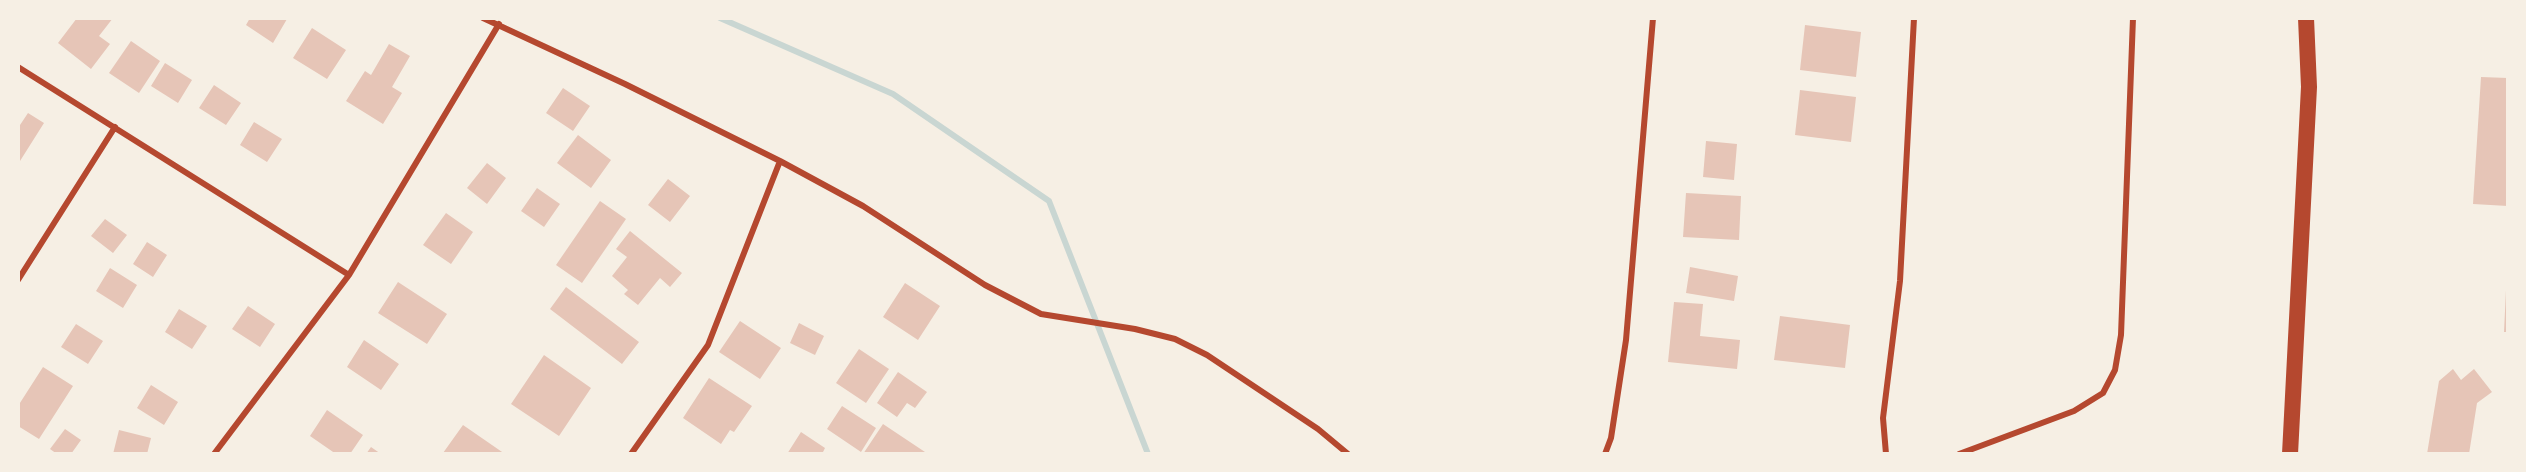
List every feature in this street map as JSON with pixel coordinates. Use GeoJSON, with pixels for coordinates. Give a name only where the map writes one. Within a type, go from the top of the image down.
{"type":"FeatureCollection","features":[{"type":"Feature","properties":{"kind":"highway"},"geometry":{"type":"LineString","coordinates":[[2290,454],[2309,87],[2306,18]]}},
{"type":"Feature","properties":{"kind":"street"},"geometry":{"type":"LineString","coordinates":[[483,18],[780,161],[863,206],[985,285],[1041,314],[1135,329],[1175,339],[1207,355],[1318,429],[1348,454]]}},
{"type":"Feature","properties":{"kind":"street"},"geometry":{"type":"LineString","coordinates":[[1605,454],[1611,438],[1626,340],[1653,18]]}},
{"type":"Feature","properties":{"kind":"street"},"geometry":{"type":"LineString","coordinates":[[1886,454],[1883,418],[1900,281],[1914,18]]}},
{"type":"Feature","properties":{"kind":"street"},"geometry":{"type":"LineString","coordinates":[[1959,454],[2074,411],[2103,393],[2115,370],[2121,335],[2133,18]]}},
{"type":"Feature","properties":{"kind":"street"},"geometry":{"type":"LineString","coordinates":[[216,453],[349,275],[499,24]]}},
{"type":"Feature","properties":{"kind":"street"},"geometry":{"type":"LineString","coordinates":[[18,67],[349,275]]}},
{"type":"Feature","properties":{"kind":"street"},"geometry":{"type":"LineString","coordinates":[[18,280],[115,127]]}},
{"type":"Feature","properties":{"kind":"street"},"geometry":{"type":"LineString","coordinates":[[630,454],[708,345],[780,161]]}},
{"type":"Feature","properties":{"kind":"building"},"geometry":{"type":"Polygon","coordinates":[[[77,18],[113,18],[99,36],[110,44],[91,69],[58,43],[77,18]]]}},
{"type":"Feature","properties":{"kind":"building"},"geometry":{"type":"Polygon","coordinates":[[[250,18],[287,19],[273,43],[246,25],[250,18]]]}},
{"type":"Feature","properties":{"kind":"building"},"geometry":{"type":"Polygon","coordinates":[[[1805,25],[1861,32],[1856,77],[1800,70],[1805,25]]]}},
{"type":"Feature","properties":{"kind":"building"},"geometry":{"type":"Polygon","coordinates":[[[312,28],[346,50],[327,79],[293,58],[312,28]]]}},
{"type":"Feature","properties":{"kind":"building"},"geometry":{"type":"Polygon","coordinates":[[[131,41],[160,61],[139,93],[109,73],[131,41]]]}},
{"type":"Feature","properties":{"kind":"building"},"geometry":{"type":"Polygon","coordinates":[[[389,44],[410,56],[392,87],[402,93],[383,124],[346,101],[365,71],[371,75],[389,44]]]}},
{"type":"Feature","properties":{"kind":"building"},"geometry":{"type":"Polygon","coordinates":[[[165,63],[192,80],[178,103],[151,86],[165,63]]]}},
{"type":"Feature","properties":{"kind":"building"},"geometry":{"type":"Polygon","coordinates":[[[2481,77],[2508,78],[2508,206],[2473,204],[2481,77]]]}},
{"type":"Feature","properties":{"kind":"building"},"geometry":{"type":"Polygon","coordinates":[[[214,85],[241,103],[226,125],[199,108],[214,85]]]}},
{"type":"Feature","properties":{"kind":"building"},"geometry":{"type":"Polygon","coordinates":[[[563,88],[590,106],[573,131],[546,113],[563,88]]]}},
{"type":"Feature","properties":{"kind":"building"},"geometry":{"type":"Polygon","coordinates":[[[1800,90],[1856,97],[1851,142],[1795,135],[1800,90]]]}},
{"type":"Feature","properties":{"kind":"building"},"geometry":{"type":"Polygon","coordinates":[[[28,113],[44,123],[20,161],[18,160],[18,128],[28,113]]]}},
{"type":"Feature","properties":{"kind":"building"},"geometry":{"type":"Polygon","coordinates":[[[254,122],[282,139],[267,162],[240,145],[254,122]]]}},
{"type":"Feature","properties":{"kind":"building"},"geometry":{"type":"Polygon","coordinates":[[[578,135],[611,160],[591,188],[557,163],[578,135]]]}},
{"type":"Feature","properties":{"kind":"building"},"geometry":{"type":"Polygon","coordinates":[[[1706,141],[1737,144],[1734,180],[1703,177],[1706,141]]]}},
{"type":"Feature","properties":{"kind":"building"},"geometry":{"type":"Polygon","coordinates":[[[487,163],[506,178],[487,204],[467,188],[487,163]]]}},
{"type":"Feature","properties":{"kind":"building"},"geometry":{"type":"Polygon","coordinates":[[[668,179],[690,196],[670,222],[648,205],[668,179]]]}},
{"type":"Feature","properties":{"kind":"building"},"geometry":{"type":"Polygon","coordinates":[[[537,188],[560,204],[544,227],[521,211],[537,188]]]}},
{"type":"Feature","properties":{"kind":"building"},"geometry":{"type":"Polygon","coordinates":[[[1686,193],[1741,196],[1739,240],[1683,237],[1686,193]]]}},
{"type":"Feature","properties":{"kind":"building"},"geometry":{"type":"Polygon","coordinates":[[[600,201],[626,219],[582,283],[556,265],[600,201]]]}},
{"type":"Feature","properties":{"kind":"building"},"geometry":{"type":"Polygon","coordinates":[[[446,213],[473,232],[451,264],[423,245],[446,213]]]}},
{"type":"Feature","properties":{"kind":"building"},"geometry":{"type":"Polygon","coordinates":[[[105,219],[127,235],[113,253],[91,236],[105,219]]]}},
{"type":"Feature","properties":{"kind":"building"},"geometry":{"type":"Polygon","coordinates":[[[630,231],[682,273],[670,287],[660,278],[638,305],[624,294],[628,290],[612,276],[627,257],[616,249],[630,231]]]}},
{"type":"Feature","properties":{"kind":"building"},"geometry":{"type":"Polygon","coordinates":[[[147,242],[167,255],[153,277],[133,264],[147,242]]]}},
{"type":"Feature","properties":{"kind":"building"},"geometry":{"type":"Polygon","coordinates":[[[1690,267],[1738,276],[1734,301],[1686,293],[1690,267]]]}},
{"type":"Feature","properties":{"kind":"building"},"geometry":{"type":"Polygon","coordinates":[[[110,268],[137,285],[123,308],[96,291],[110,268]]]}},
{"type":"Feature","properties":{"kind":"building"},"geometry":{"type":"Polygon","coordinates":[[[398,282],[447,314],[427,344],[378,313],[398,282]]]}},
{"type":"Feature","properties":{"kind":"building"},"geometry":{"type":"Polygon","coordinates":[[[905,283],[940,306],[918,340],[883,317],[905,283]]]}},
{"type":"Feature","properties":{"kind":"building"},"geometry":{"type":"Polygon","coordinates":[[[566,287],[639,342],[622,364],[550,309],[566,287]]]}},
{"type":"Feature","properties":{"kind":"building"},"geometry":{"type":"Polygon","coordinates":[[[2506,290],[2508,290],[2508,332],[2504,332],[2506,290]]]}},
{"type":"Feature","properties":{"kind":"building"},"geometry":{"type":"Polygon","coordinates":[[[1674,302],[1703,304],[1700,336],[1740,340],[1737,369],[1668,362],[1674,302]]]}},
{"type":"Feature","properties":{"kind":"building"},"geometry":{"type":"Polygon","coordinates":[[[248,306],[275,324],[260,347],[232,329],[248,306]]]}},
{"type":"Feature","properties":{"kind":"building"},"geometry":{"type":"Polygon","coordinates":[[[179,309],[207,326],[192,349],[165,332],[179,309]]]}},
{"type":"Feature","properties":{"kind":"building"},"geometry":{"type":"Polygon","coordinates":[[[1780,316],[1850,325],[1845,368],[1774,360],[1780,316]]]}},
{"type":"Feature","properties":{"kind":"building"},"geometry":{"type":"Polygon","coordinates":[[[740,321],[781,348],[760,379],[719,352],[740,321]]]}},
{"type":"Feature","properties":{"kind":"building"},"geometry":{"type":"Polygon","coordinates":[[[799,323],[824,336],[815,355],[790,343],[799,323]]]}},
{"type":"Feature","properties":{"kind":"building"},"geometry":{"type":"Polygon","coordinates":[[[76,324],[103,341],[88,364],[61,347],[76,324]]]}},
{"type":"Feature","properties":{"kind":"building"},"geometry":{"type":"Polygon","coordinates":[[[364,340],[399,364],[381,390],[347,367],[364,340]]]}},
{"type":"Feature","properties":{"kind":"building"},"geometry":{"type":"Polygon","coordinates":[[[859,349],[889,369],[866,403],[836,383],[859,349]]]}},
{"type":"Feature","properties":{"kind":"building"},"geometry":{"type":"Polygon","coordinates":[[[544,355],[591,388],[559,436],[511,404],[544,355]]]}},
{"type":"Feature","properties":{"kind":"building"},"geometry":{"type":"Polygon","coordinates":[[[43,367],[73,386],[39,439],[18,426],[18,406],[43,367]]]}},
{"type":"Feature","properties":{"kind":"building"},"geometry":{"type":"Polygon","coordinates":[[[2453,369],[2461,380],[2474,369],[2492,392],[2477,403],[2469,454],[2427,454],[2439,381],[2453,369]]]}},
{"type":"Feature","properties":{"kind":"building"},"geometry":{"type":"Polygon","coordinates":[[[898,372],[927,392],[915,408],[907,403],[897,417],[877,403],[898,372]]]}},
{"type":"Feature","properties":{"kind":"building"},"geometry":{"type":"Polygon","coordinates":[[[709,378],[752,406],[734,432],[730,430],[721,444],[683,418],[709,378]]]}},
{"type":"Feature","properties":{"kind":"building"},"geometry":{"type":"Polygon","coordinates":[[[151,385],[178,402],[164,425],[137,408],[151,385]]]}},
{"type":"Feature","properties":{"kind":"building"},"geometry":{"type":"Polygon","coordinates":[[[842,406],[876,428],[861,452],[827,429],[842,406]]]}},
{"type":"Feature","properties":{"kind":"building"},"geometry":{"type":"Polygon","coordinates":[[[327,410],[363,435],[350,454],[336,454],[310,436],[327,410]]]}},
{"type":"Feature","properties":{"kind":"building"},"geometry":{"type":"Polygon","coordinates":[[[883,424],[928,454],[863,454],[883,424]]]}},
{"type":"Feature","properties":{"kind":"building"},"geometry":{"type":"Polygon","coordinates":[[[463,425],[505,454],[443,453],[463,425]]]}},
{"type":"Feature","properties":{"kind":"building"},"geometry":{"type":"Polygon","coordinates":[[[65,429],[81,440],[71,454],[57,454],[50,449],[65,429]]]}},
{"type":"Feature","properties":{"kind":"building"},"geometry":{"type":"Polygon","coordinates":[[[119,430],[151,438],[147,454],[113,454],[119,430]]]}},
{"type":"Feature","properties":{"kind":"building"},"geometry":{"type":"Polygon","coordinates":[[[801,432],[825,448],[822,454],[787,454],[801,432]]]}},
{"type":"Feature","properties":{"kind":"building"},"geometry":{"type":"Polygon","coordinates":[[[371,447],[381,454],[366,454],[371,447]]]}},
{"type":"Feature","properties":{"kind":"waterway"},"geometry":{"type":"LineString","coordinates":[[720,18],[893,94],[1049,201],[1148,454]]}}]}
